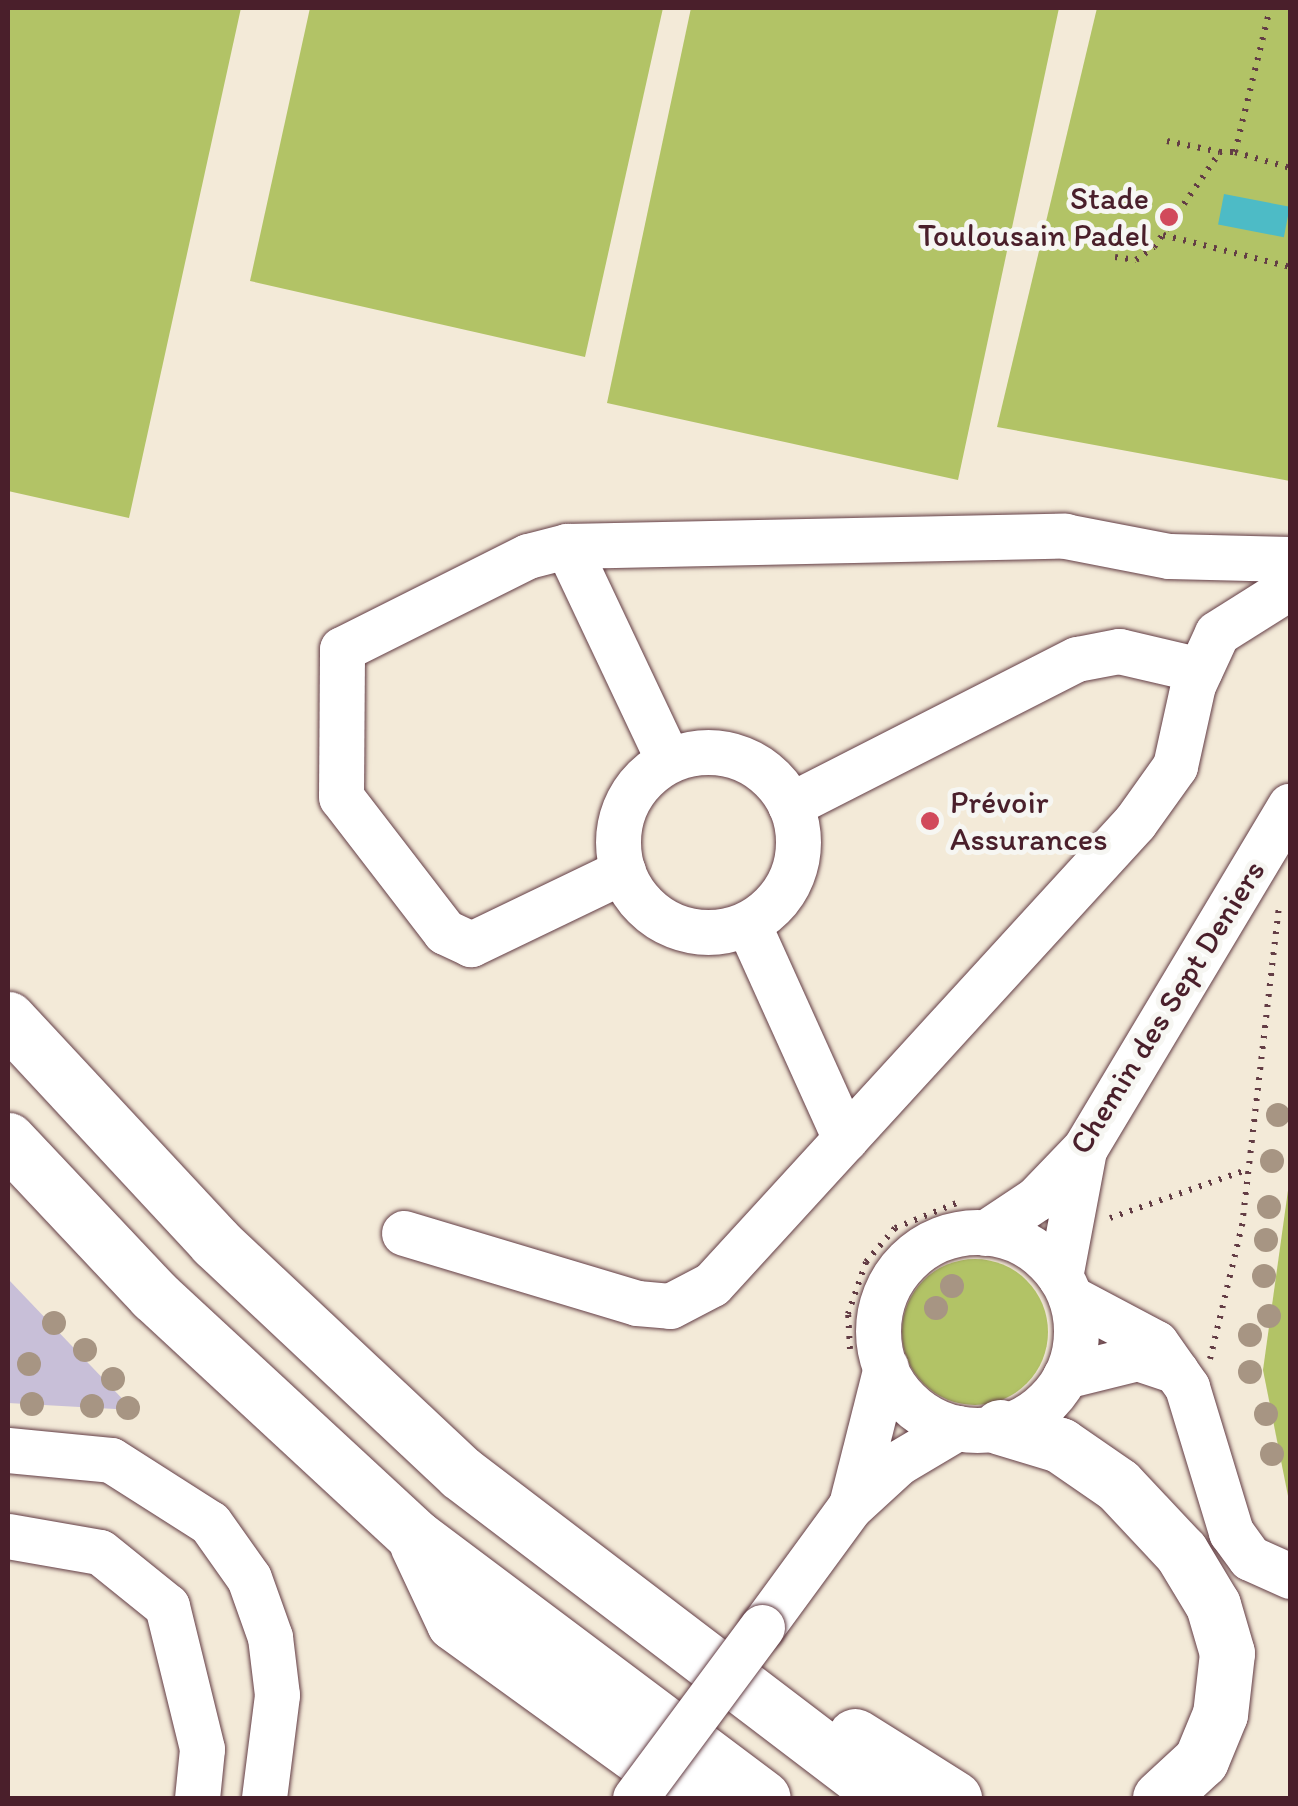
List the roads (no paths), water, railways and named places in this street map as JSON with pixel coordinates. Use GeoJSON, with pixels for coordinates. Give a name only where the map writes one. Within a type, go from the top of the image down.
{"type":"FeatureCollection","features":[{"type":"Feature","properties":{"kind":"highway"},"geometry":{"type":"LineString","coordinates":[[8,1019],[216,1242],[461,1473],[888,1798]]}},
{"type":"Feature","properties":{"kind":"highway"},"geometry":{"type":"LineString","coordinates":[[8,1140],[154,1295],[414,1536],[763,1798]]}},
{"type":"Feature","properties":{"kind":"highway"},"geometry":{"type":"LineString","coordinates":[[978,1428],[1060,1446],[1118,1485],[1181,1552],[1213,1606],[1226,1653],[1220,1714],[1201,1760],[1160,1798]]}},
{"type":"Feature","properties":{"kind":"highway"},"geometry":{"type":"LineString","coordinates":[[414,1536],[454,1623],[696,1798]]}},
{"type":"Feature","properties":{"kind":"highway"},"geometry":{"type":"LineString","coordinates":[[777,1716],[840,1727],[954,1798]]}},
{"type":"Feature","properties":{"kind":"street"},"geometry":{"type":"LineString","coordinates":[[623,870],[471,944],[445,932],[341,797],[342,649],[528,556],[568,546],[1064,536],[1170,556],[1290,559]]}},
{"type":"Feature","properties":{"kind":"street"},"geometry":{"type":"LineString","coordinates":[[568,546],[668,760]]}},
{"type":"Feature","properties":{"kind":"street"},"geometry":{"type":"LineString","coordinates":[[404,1232],[670,1306],[712,1284],[1135,822],[1175,766],[1200,670],[1218,632],[1290,587]]}},
{"type":"Feature","properties":{"kind":"street"},"geometry":{"type":"LineString","coordinates":[[790,805],[1078,659],[1119,651],[1200,670]]}},
{"type":"Feature","properties":{"kind":"street"},"geometry":{"type":"LineString","coordinates":[[730,754],[758,766],[790,805],[799,848],[791,879],[748,924],[693,931],[666,922],[623,870],[618,826],[628,800],[668,760],[730,754]]}},
{"type":"Feature","properties":{"kind":"street","name":"Chemin des Sept Deniers"},"geometry":{"type":"LineString","coordinates":[[985,1232],[1036,1200],[1085,1148],[1290,806]]}},
{"type":"Feature","properties":{"kind":"street"},"geometry":{"type":"LineString","coordinates":[[748,924],[845,1139]]}},
{"type":"Feature","properties":{"kind":"street"},"geometry":{"type":"LineString","coordinates":[[635,1798],[850,1508],[898,1463],[978,1428],[1038,1410],[1066,1376],[1075,1337],[1065,1287],[1085,1148]]}},
{"type":"Feature","properties":{"kind":"street"},"geometry":{"type":"LineString","coordinates":[[850,1508],[886,1368],[879,1318],[898,1271],[930,1244],[985,1232],[1040,1254],[1065,1287],[1156,1343],[1183,1380],[1231,1532],[1250,1558],[1290,1576]]}},
{"type":"Feature","properties":{"kind":"street"},"geometry":{"type":"LineString","coordinates":[[1066,1376],[1137,1358],[1183,1380]]}},
{"type":"Feature","properties":{"kind":"street"},"geometry":{"type":"LineString","coordinates":[[886,1368],[914,1406],[978,1428]]}},
{"type":"Feature","properties":{"kind":"street"},"geometry":{"type":"LineString","coordinates":[[8,1450],[111,1460],[210,1523],[249,1578],[270,1636],[277,1695],[264,1798]]}},
{"type":"Feature","properties":{"kind":"street"},"geometry":{"type":"LineString","coordinates":[[8,1536],[100,1552],[167,1606],[202,1749],[197,1798]]}},
{"type":"Feature","properties":{"kind":"water"},"geometry":{"type":"Polygon","coordinates":[[[1224,194],[1290,207],[1284,237],[1218,224],[1224,194]]]}},
{"type":"Feature","properties":{"kind":"place","name":"Stade Toulousain Padel"},"geometry":{"type":"Point","coordinates":[1169,217]}},
{"type":"Feature","properties":{"kind":"place","name":"Prévoir Assurances"},"geometry":{"type":"Point","coordinates":[930,821]}}]}
